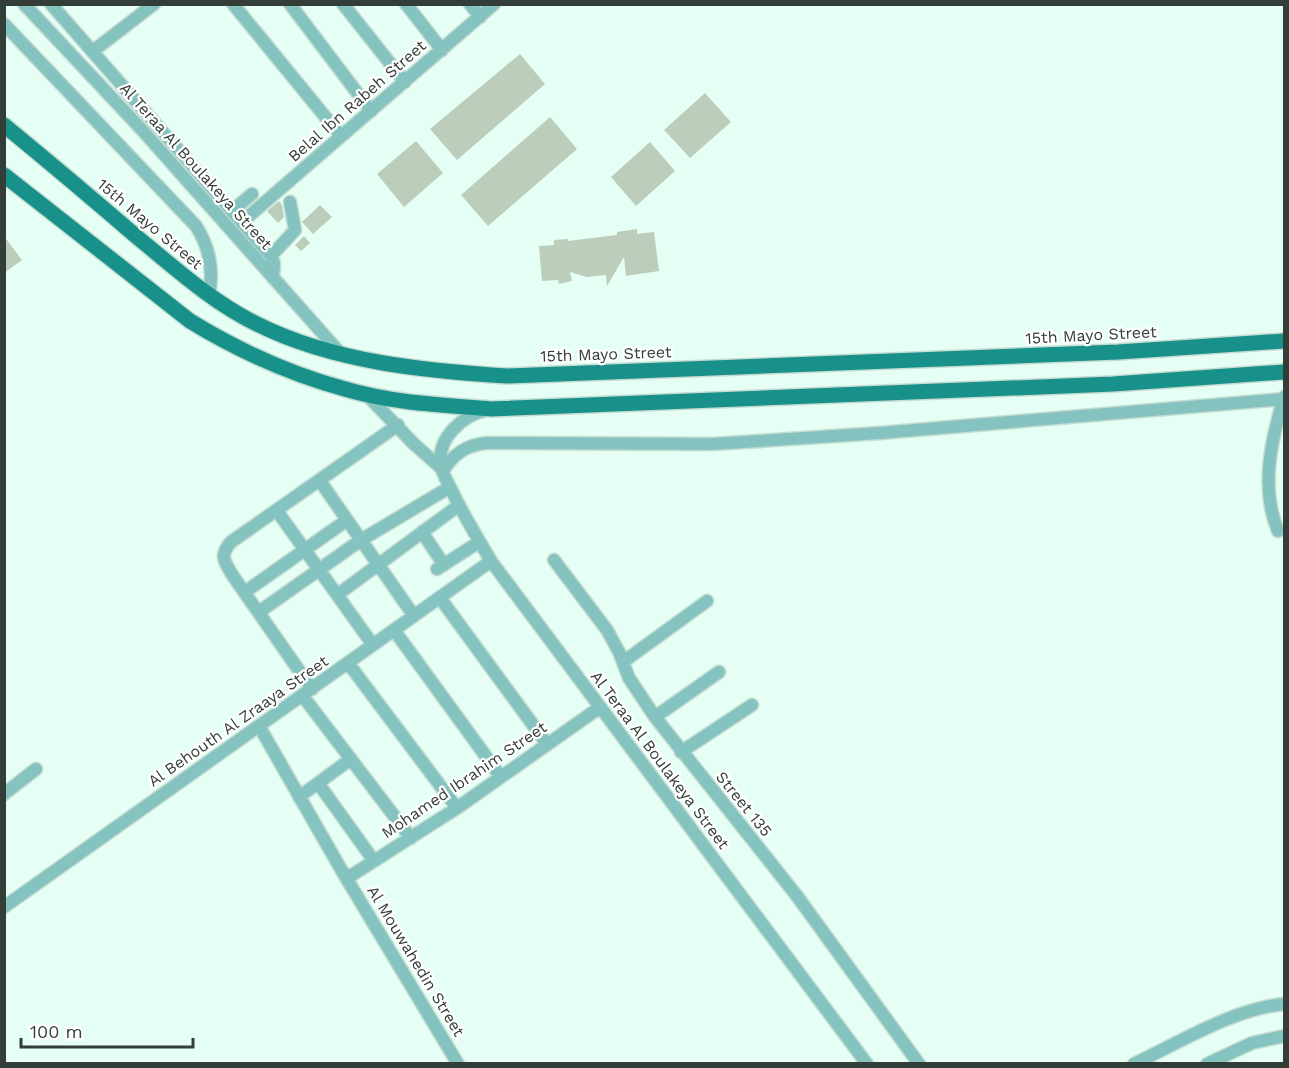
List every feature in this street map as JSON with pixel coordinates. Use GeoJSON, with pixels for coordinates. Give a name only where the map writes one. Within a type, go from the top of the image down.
{"type":"FeatureCollection","features":[{"type":"Feature","properties":{"kind":"main road","name":"15th Mayo Street"},"geometry":{"type":"LineString","coordinates":[[4,125],[209,296],[250,320],[311,346],[434,371],[507,376],[1118,352],[1284,341]]}},
{"type":"Feature","properties":{"kind":"main road"},"geometry":{"type":"LineString","coordinates":[[5,176],[190,321],[220,339],[285,369],[346,390],[420,403],[491,409],[1113,384],[1284,372]]}},
{"type":"Feature","properties":{"kind":"street","name":"Al Teraa Al Boulakeya Street"},"geometry":{"type":"LineString","coordinates":[[24,4],[144,132],[340,353]]}},
{"type":"Feature","properties":{"kind":"street"},"geometry":{"type":"LineString","coordinates":[[51,4],[271,256],[274,263],[273,278]]}},
{"type":"Feature","properties":{"kind":"street"},"geometry":{"type":"LineString","coordinates":[[93,51],[154,4]]}},
{"type":"Feature","properties":{"kind":"street"},"geometry":{"type":"LineString","coordinates":[[233,4],[341,136]]}},
{"type":"Feature","properties":{"kind":"street"},"geometry":{"type":"LineString","coordinates":[[290,4],[371,111]]}},
{"type":"Feature","properties":{"kind":"street"},"geometry":{"type":"LineString","coordinates":[[343,4],[405,82]]}},
{"type":"Feature","properties":{"kind":"street"},"geometry":{"type":"LineString","coordinates":[[406,4],[442,50]]}},
{"type":"Feature","properties":{"kind":"street"},"geometry":{"type":"LineString","coordinates":[[470,4],[480,16]]}},
{"type":"Feature","properties":{"kind":"street","name":"Belal Ibn Rabeh Street"},"geometry":{"type":"LineString","coordinates":[[242,222],[494,4]]}},
{"type":"Feature","properties":{"kind":"street"},"geometry":{"type":"LineString","coordinates":[[4,24],[196,226],[210,256],[212,276],[209,296]]}},
{"type":"Feature","properties":{"kind":"street"},"geometry":{"type":"LineString","coordinates":[[232,211],[252,194]]}},
{"type":"Feature","properties":{"kind":"street"},"geometry":{"type":"LineString","coordinates":[[271,256],[295,230],[293,207],[290,202]]}},
{"type":"Feature","properties":{"kind":"street","name":"Al Teraa Al Boulakeya Street"},"geometry":{"type":"LineString","coordinates":[[367,394],[413,443],[442,469],[458,506],[491,561],[867,1064]]}},
{"type":"Feature","properties":{"kind":"street"},"geometry":{"type":"LineString","coordinates":[[442,469],[460,451],[486,443],[713,444],[880,433],[1284,398],[1268,481],[1270,507],[1278,531]]}},
{"type":"Feature","properties":{"kind":"street"},"geometry":{"type":"LineString","coordinates":[[442,469],[442,447],[454,429],[470,415],[491,409]]}},
{"type":"Feature","properties":{"kind":"street"},"geometry":{"type":"LineString","coordinates":[[398,425],[231,542],[224,550],[223,557],[351,759],[411,838]]}},
{"type":"Feature","properties":{"kind":"street"},"geometry":{"type":"LineString","coordinates":[[320,481],[414,616]]}},
{"type":"Feature","properties":{"kind":"street"},"geometry":{"type":"LineString","coordinates":[[259,612],[361,540],[450,487]]}},
{"type":"Feature","properties":{"kind":"street"},"geometry":{"type":"LineString","coordinates":[[337,595],[458,506]]}},
{"type":"Feature","properties":{"kind":"street"},"geometry":{"type":"LineString","coordinates":[[277,511],[373,645]]}},
{"type":"Feature","properties":{"kind":"street"},"geometry":{"type":"LineString","coordinates":[[244,592],[347,520]]}},
{"type":"Feature","properties":{"kind":"street"},"geometry":{"type":"LineString","coordinates":[[422,532],[440,567],[479,542]]}},
{"type":"Feature","properties":{"kind":"street","name":"Street 135"},"geometry":{"type":"LineString","coordinates":[[554,560],[607,630],[629,678],[655,717],[797,896],[919,1064]]}},
{"type":"Feature","properties":{"kind":"street","name":"Al Behouth Al Zraaya Street"},"geometry":{"type":"LineString","coordinates":[[4,907],[491,561]]}},
{"type":"Feature","properties":{"kind":"street"},"geometry":{"type":"LineString","coordinates":[[440,598],[548,744]]}},
{"type":"Feature","properties":{"kind":"street"},"geometry":{"type":"LineString","coordinates":[[623,662],[707,601]]}},
{"type":"Feature","properties":{"kind":"street"},"geometry":{"type":"LineString","coordinates":[[394,630],[501,777]]}},
{"type":"Feature","properties":{"kind":"street"},"geometry":{"type":"LineString","coordinates":[[348,663],[457,808]]}},
{"type":"Feature","properties":{"kind":"street"},"geometry":{"type":"LineString","coordinates":[[655,717],[719,672]]}},
{"type":"Feature","properties":{"kind":"street"},"geometry":{"type":"LineString","coordinates":[[681,752],[752,705]]}},
{"type":"Feature","properties":{"kind":"street","name":"Mohamed Ibrahim Street"},"geometry":{"type":"LineString","coordinates":[[345,874],[352,875],[457,808],[599,708]]}},
{"type":"Feature","properties":{"kind":"street","name":"Al Mouwahedin Street"},"geometry":{"type":"LineString","coordinates":[[259,726],[458,1064]]}},
{"type":"Feature","properties":{"kind":"street"},"geometry":{"type":"LineString","coordinates":[[299,797],[351,759]]}},
{"type":"Feature","properties":{"kind":"street"},"geometry":{"type":"LineString","coordinates":[[4,794],[36,769]]}},
{"type":"Feature","properties":{"kind":"street"},"geometry":{"type":"LineString","coordinates":[[318,783],[374,861]]}},
{"type":"Feature","properties":{"kind":"street"},"geometry":{"type":"LineString","coordinates":[[1134,1064],[1232,1017],[1265,1006],[1284,1004]]}},
{"type":"Feature","properties":{"kind":"street"},"geometry":{"type":"LineString","coordinates":[[1207,1064],[1252,1042],[1283,1038]]}},
{"type":"Feature","properties":{"kind":"path"},"geometry":{"type":"LineString","coordinates":[[649,774],[681,752]]}},
{"type":"Feature","properties":{"kind":"building"},"geometry":{"type":"Polygon","coordinates":[[[520,54],[545,84],[457,160],[430,129],[520,54]]]}},
{"type":"Feature","properties":{"kind":"building"},"geometry":{"type":"Polygon","coordinates":[[[705,93],[731,122],[690,158],[664,130],[705,93]]]}},
{"type":"Feature","properties":{"kind":"building"},"geometry":{"type":"Polygon","coordinates":[[[550,117],[577,149],[488,226],[461,195],[550,117]]]}},
{"type":"Feature","properties":{"kind":"building"},"geometry":{"type":"Polygon","coordinates":[[[416,141],[443,173],[404,207],[377,174],[416,141]]]}},
{"type":"Feature","properties":{"kind":"building"},"geometry":{"type":"Polygon","coordinates":[[[650,142],[675,171],[636,206],[611,177],[650,142]]]}},
{"type":"Feature","properties":{"kind":"building"},"geometry":{"type":"Polygon","coordinates":[[[279,201],[284,217],[278,223],[267,211],[279,201]]]}},
{"type":"Feature","properties":{"kind":"building"},"geometry":{"type":"Polygon","coordinates":[[[320,205],[332,217],[313,234],[302,222],[320,205]]]}},
{"type":"Feature","properties":{"kind":"building"},"geometry":{"type":"Polygon","coordinates":[[[637,229],[637,234],[654,232],[659,271],[626,276],[624,257],[607,286],[606,275],[587,277],[570,272],[572,281],[559,284],[558,280],[542,281],[539,246],[554,245],[554,240],[568,239],[568,241],[617,235],[617,232],[637,229]]]}},
{"type":"Feature","properties":{"kind":"building"},"geometry":{"type":"Polygon","coordinates":[[[4,236],[22,260],[4,273],[4,236]]]}},
{"type":"Feature","properties":{"kind":"building"},"geometry":{"type":"Polygon","coordinates":[[[304,236],[310,243],[301,251],[295,245],[304,236]]]}}]}
